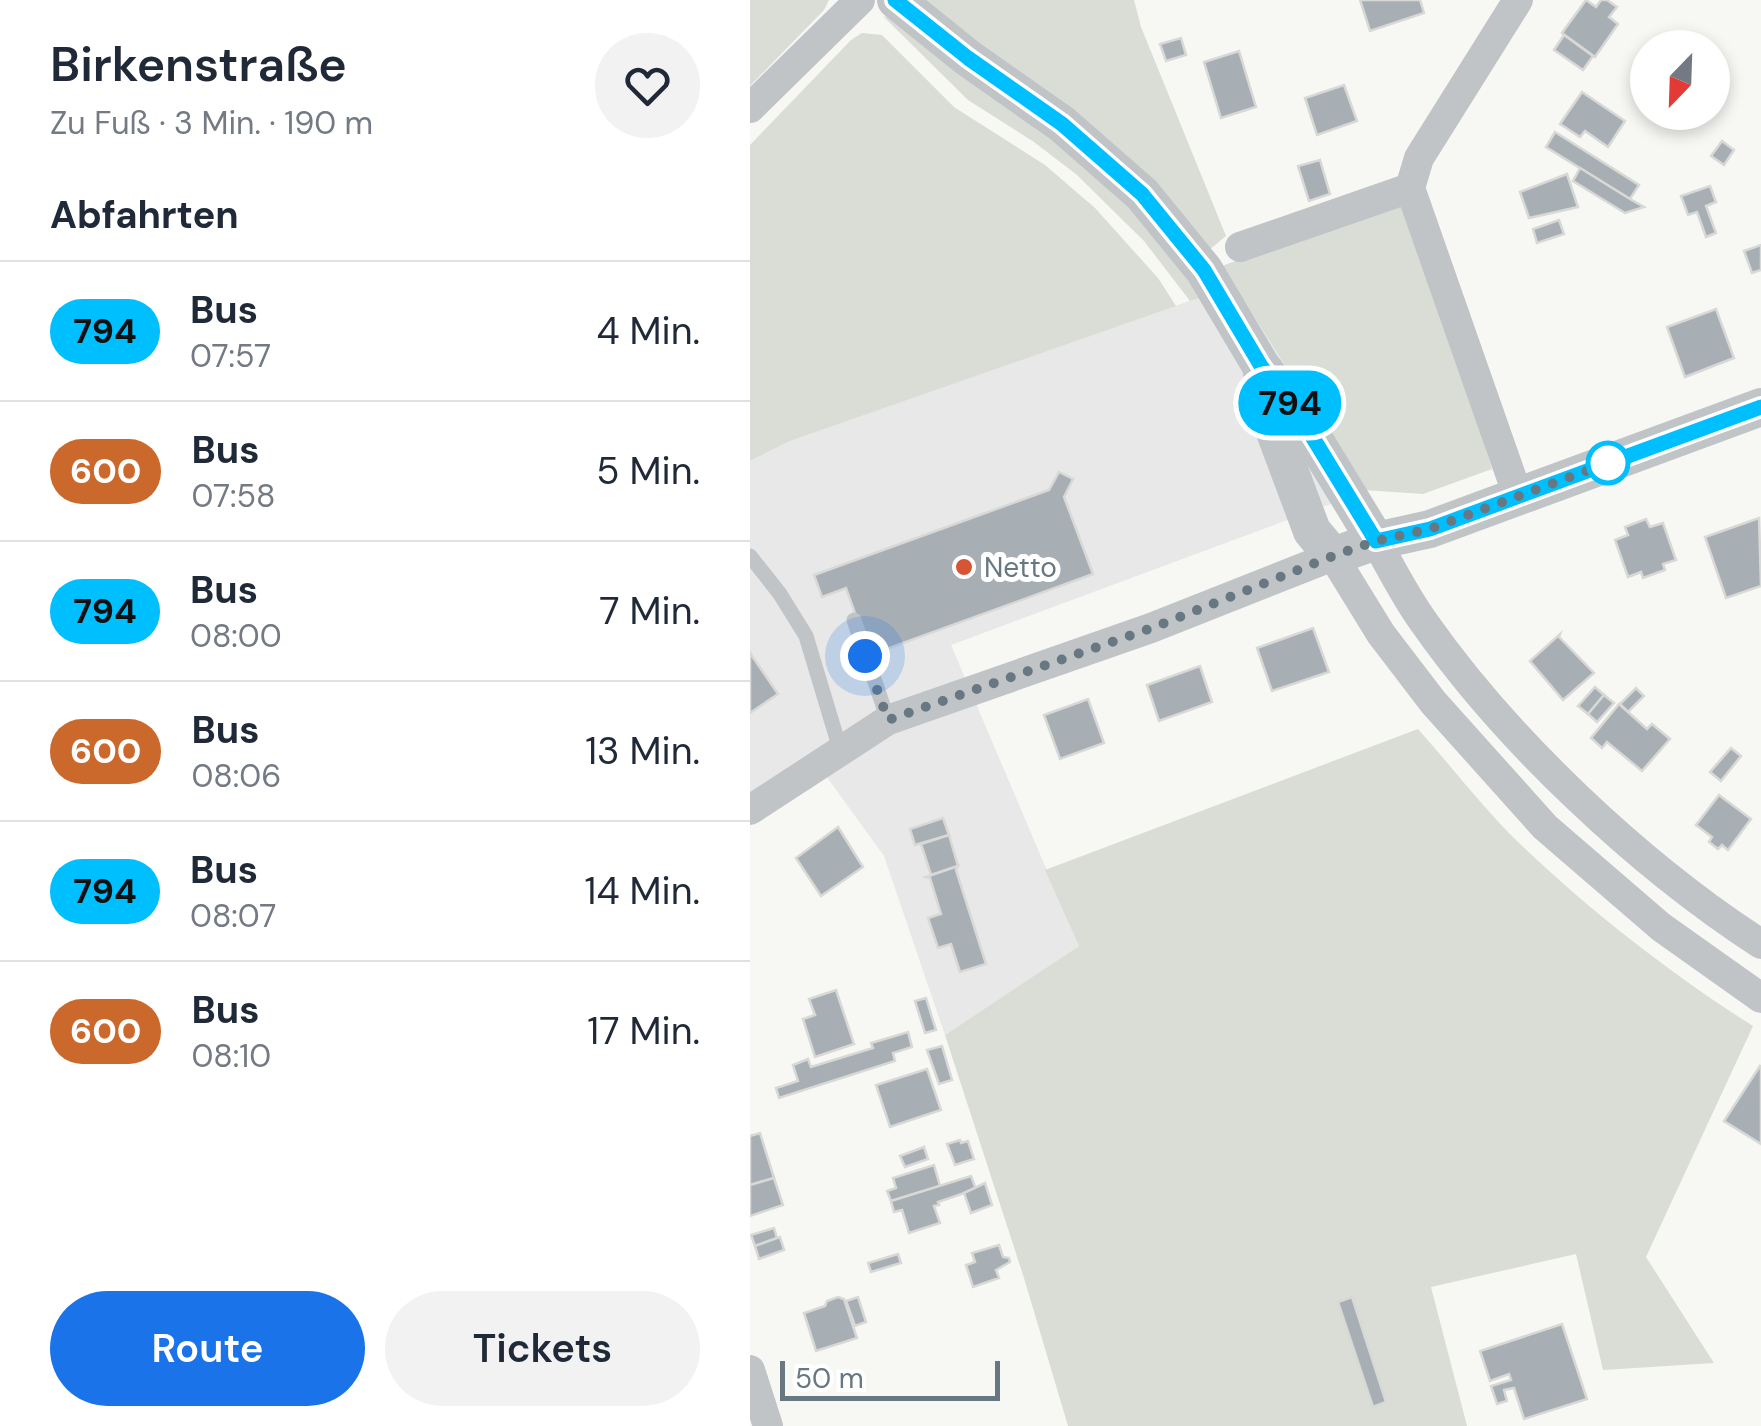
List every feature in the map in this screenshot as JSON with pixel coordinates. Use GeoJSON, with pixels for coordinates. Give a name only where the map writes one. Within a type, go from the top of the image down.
{"type":"FeatureCollection","features":[{"type":"Feature","properties":{"kind":"street"},"geometry":{"type":"LineString","coordinates":[[750,108],[860,0]]}},
{"type":"Feature","properties":{"kind":"street"},"geometry":{"type":"LineString","coordinates":[[896,0],[953,47],[1062,124],[1142,194],[1204,270],[1261,366],[1299,415],[1422,620],[1487,701],[1557,777],[1643,857],[1761,944]]}},
{"type":"Feature","properties":{"kind":"street"},"geometry":{"type":"LineString","coordinates":[[1518,0],[1419,158],[1410,188],[1518,496]]}},
{"type":"Feature","properties":{"kind":"street"},"geometry":{"type":"LineString","coordinates":[[1240,247],[1410,188]]}},
{"type":"Feature","properties":{"kind":"street"},"geometry":{"type":"LineString","coordinates":[[1261,366],[1269,416],[1312,530],[1432,702],[1546,828],[1661,927],[1761,998]]}},
{"type":"Feature","properties":{"kind":"street"},"geometry":{"type":"LineString","coordinates":[[750,810],[888,720],[1152,628],[1333,556],[1430,529],[1761,407]]}},
{"type":"Feature","properties":{"kind":"street"},"geometry":{"type":"LineString","coordinates":[[750,1370],[768,1426]]}},
{"type":"Feature","properties":{"kind":"lane"},"geometry":{"type":"LineString","coordinates":[[750,556],[806,636],[840,749]]}},
{"type":"Feature","properties":{"kind":"lane"},"geometry":{"type":"LineString","coordinates":[[854,620],[888,720]]}},
{"type":"Feature","properties":{"kind":"shaded area"},"geometry":{"type":"Polygon","coordinates":[[[750,0],[829,0],[824,10],[750,86],[750,0]]]}},
{"type":"Feature","properties":{"kind":"shaded area"},"geometry":{"type":"Polygon","coordinates":[[[920,0],[1134,0],[1141,27],[1226,236],[1209,250],[920,0]]]}},
{"type":"Feature","properties":{"kind":"shaded area"},"geometry":{"type":"Polygon","coordinates":[[[883,16],[896,20],[1036,123],[1131,203],[1205,296],[1190,301],[1144,241],[1077,175],[968,100],[883,16]]]}},
{"type":"Feature","properties":{"kind":"shaded area"},"geometry":{"type":"Polygon","coordinates":[[[862,33],[882,35],[954,107],[1045,165],[1095,208],[1158,278],[1176,306],[790,441],[750,461],[750,145],[862,33]]]}},
{"type":"Feature","properties":{"kind":"shaded area"},"geometry":{"type":"Polygon","coordinates":[[[1392,202],[1403,204],[1414,216],[1492,469],[1423,494],[1364,490],[1222,266],[1392,202]]]}},
{"type":"Feature","properties":{"kind":"shaded area"},"geometry":{"type":"Polygon","coordinates":[[[1235,285],[1363,492],[951,645],[1079,946],[945,1035],[884,856],[821,769],[750,804],[750,461],[790,441],[1235,285]]]}},
{"type":"Feature","properties":{"kind":"shaded area"},"geometry":{"type":"Polygon","coordinates":[[[1418,729],[1493,816],[1574,893],[1692,985],[1753,1026],[1646,1257],[1714,1363],[1603,1370],[1576,1254],[1431,1287],[1467,1426],[1068,1426],[945,1035],[1079,946],[1045,870],[1418,729]]]}},
{"type":"Feature","properties":{"kind":"building"},"geometry":{"type":"Polygon","coordinates":[[[1360,0],[1420,0],[1424,13],[1370,31],[1360,0]]]}},
{"type":"Feature","properties":{"kind":"building"},"geometry":{"type":"Polygon","coordinates":[[[1586,0],[1596,7],[1601,0],[1607,0],[1617,7],[1609,17],[1618,24],[1595,57],[1562,33],[1586,0]]]}},
{"type":"Feature","properties":{"kind":"building"},"geometry":{"type":"Polygon","coordinates":[[[1564,35],[1593,56],[1583,70],[1554,50],[1564,35]]]}},
{"type":"Feature","properties":{"kind":"building"},"geometry":{"type":"Polygon","coordinates":[[[1181,38],[1186,55],[1166,61],[1160,44],[1181,38]]]}},
{"type":"Feature","properties":{"kind":"building"},"geometry":{"type":"Polygon","coordinates":[[[1239,51],[1256,107],[1221,118],[1204,62],[1239,51]]]}},
{"type":"Feature","properties":{"kind":"building"},"geometry":{"type":"Polygon","coordinates":[[[1344,85],[1357,121],[1317,135],[1305,98],[1344,85]]]}},
{"type":"Feature","properties":{"kind":"building"},"geometry":{"type":"Polygon","coordinates":[[[1582,92],[1625,121],[1608,147],[1585,131],[1580,137],[1560,124],[1582,92]]]}},
{"type":"Feature","properties":{"kind":"building"},"geometry":{"type":"Polygon","coordinates":[[[1555,132],[1639,185],[1630,199],[1546,147],[1555,132]]]}},
{"type":"Feature","properties":{"kind":"building"},"geometry":{"type":"Polygon","coordinates":[[[1722,141],[1734,150],[1724,165],[1711,156],[1722,141]]]}},
{"type":"Feature","properties":{"kind":"building"},"geometry":{"type":"Polygon","coordinates":[[[1320,160],[1330,194],[1309,201],[1298,166],[1320,160]]]}},
{"type":"Feature","properties":{"kind":"building"},"geometry":{"type":"Polygon","coordinates":[[[1580,168],[1644,207],[1625,213],[1573,181],[1580,168]]]}},
{"type":"Feature","properties":{"kind":"building"},"geometry":{"type":"Polygon","coordinates":[[[1567,174],[1578,207],[1529,218],[1520,192],[1567,174]]]}},
{"type":"Feature","properties":{"kind":"building"},"geometry":{"type":"Polygon","coordinates":[[[1710,186],[1716,202],[1706,206],[1716,233],[1706,237],[1697,212],[1688,215],[1681,196],[1710,186]]]}},
{"type":"Feature","properties":{"kind":"building"},"geometry":{"type":"Polygon","coordinates":[[[1559,220],[1564,234],[1537,243],[1533,229],[1559,220]]]}},
{"type":"Feature","properties":{"kind":"building"},"geometry":{"type":"Polygon","coordinates":[[[1761,245],[1761,270],[1752,273],[1744,251],[1761,245]]]}},
{"type":"Feature","properties":{"kind":"building"},"geometry":{"type":"Polygon","coordinates":[[[1716,309],[1734,358],[1685,377],[1667,327],[1716,309]]]}},
{"type":"Feature","properties":{"kind":"building","name":"Netto"},"geometry":{"type":"Polygon","coordinates":[[[1059,472],[1073,479],[1064,497],[1093,574],[870,655],[846,588],[822,597],[814,575],[1049,490],[1059,472]]]}},
{"type":"Feature","properties":{"kind":"building"},"geometry":{"type":"Polygon","coordinates":[[[1759,518],[1761,586],[1726,598],[1705,537],[1759,518]]]}},
{"type":"Feature","properties":{"kind":"building"},"geometry":{"type":"Polygon","coordinates":[[[1646,519],[1650,527],[1663,523],[1676,560],[1663,564],[1665,570],[1643,578],[1641,572],[1628,577],[1615,540],[1628,535],[1625,527],[1646,519]]]}},
{"type":"Feature","properties":{"kind":"building"},"geometry":{"type":"Polygon","coordinates":[[[1313,628],[1329,672],[1272,691],[1257,648],[1313,628]]]}},
{"type":"Feature","properties":{"kind":"building"},"geometry":{"type":"Polygon","coordinates":[[[1560,634],[1594,673],[1563,700],[1530,661],[1560,634]]]}},
{"type":"Feature","properties":{"kind":"building"},"geometry":{"type":"Polygon","coordinates":[[[750,653],[778,694],[750,713],[750,653]]]}},
{"type":"Feature","properties":{"kind":"building"},"geometry":{"type":"Polygon","coordinates":[[[1200,666],[1212,702],[1159,721],[1147,685],[1200,666]]]}},
{"type":"Feature","properties":{"kind":"building"},"geometry":{"type":"Polygon","coordinates":[[[1595,687],[1604,695],[1588,714],[1578,706],[1595,687]]]}},
{"type":"Feature","properties":{"kind":"building"},"geometry":{"type":"Polygon","coordinates":[[[1636,688],[1644,696],[1628,712],[1620,704],[1636,688]]]}},
{"type":"Feature","properties":{"kind":"building"},"geometry":{"type":"Polygon","coordinates":[[[1604,695],[1614,703],[1597,722],[1588,714],[1604,695]]]}},
{"type":"Feature","properties":{"kind":"building"},"geometry":{"type":"Polygon","coordinates":[[[1088,699],[1104,743],[1060,759],[1044,715],[1088,699]]]}},
{"type":"Feature","properties":{"kind":"building"},"geometry":{"type":"Polygon","coordinates":[[[1619,704],[1647,729],[1652,724],[1670,739],[1642,771],[1607,742],[1602,748],[1591,738],[1619,704]]]}},
{"type":"Feature","properties":{"kind":"building"},"geometry":{"type":"Polygon","coordinates":[[[1731,748],[1741,756],[1721,781],[1710,772],[1731,748]]]}},
{"type":"Feature","properties":{"kind":"building"},"geometry":{"type":"Polygon","coordinates":[[[1719,795],[1751,819],[1728,850],[1709,842],[1712,837],[1696,825],[1719,795]]]}},
{"type":"Feature","properties":{"kind":"building"},"geometry":{"type":"Polygon","coordinates":[[[943,818],[949,835],[915,845],[910,829],[943,818]]]}},
{"type":"Feature","properties":{"kind":"building"},"geometry":{"type":"Polygon","coordinates":[[[838,827],[863,867],[821,896],[796,858],[838,827]]]}},
{"type":"Feature","properties":{"kind":"building"},"geometry":{"type":"Polygon","coordinates":[[[949,835],[958,866],[931,875],[921,844],[949,835]]]}},
{"type":"Feature","properties":{"kind":"building"},"geometry":{"type":"Polygon","coordinates":[[[958,866],[956,870],[986,964],[960,972],[951,944],[938,948],[928,918],[941,914],[930,878],[926,877],[958,866]]]}},
{"type":"Feature","properties":{"kind":"building"},"geometry":{"type":"Polygon","coordinates":[[[836,990],[854,1044],[815,1057],[803,1019],[815,1015],[809,999],[836,990]]]}},
{"type":"Feature","properties":{"kind":"building"},"geometry":{"type":"Polygon","coordinates":[[[926,998],[936,1030],[925,1033],[915,1001],[926,998]]]}},
{"type":"Feature","properties":{"kind":"building"},"geometry":{"type":"Polygon","coordinates":[[[908,1032],[912,1047],[893,1053],[895,1061],[779,1098],[776,1088],[798,1081],[793,1065],[808,1059],[811,1067],[873,1048],[871,1043],[908,1032]]]}},
{"type":"Feature","properties":{"kind":"building"},"geometry":{"type":"Polygon","coordinates":[[[942,1046],[952,1080],[939,1084],[927,1050],[942,1046]]]}},
{"type":"Feature","properties":{"kind":"building"},"geometry":{"type":"Polygon","coordinates":[[[1761,1067],[1761,1144],[1724,1121],[1761,1067]]]}},
{"type":"Feature","properties":{"kind":"building"},"geometry":{"type":"Polygon","coordinates":[[[927,1069],[941,1110],[890,1127],[876,1085],[927,1069]]]}},
{"type":"Feature","properties":{"kind":"building"},"geometry":{"type":"Polygon","coordinates":[[[760,1133],[774,1178],[750,1185],[750,1136],[760,1133]]]}},
{"type":"Feature","properties":{"kind":"building"},"geometry":{"type":"Polygon","coordinates":[[[968,1141],[974,1159],[955,1165],[947,1144],[968,1141]]]}},
{"type":"Feature","properties":{"kind":"building"},"geometry":{"type":"Polygon","coordinates":[[[924,1147],[928,1159],[905,1167],[900,1156],[924,1147]]]}},
{"type":"Feature","properties":{"kind":"building"},"geometry":{"type":"Polygon","coordinates":[[[934,1165],[940,1186],[891,1201],[887,1191],[896,1188],[893,1178],[934,1165]]]}},
{"type":"Feature","properties":{"kind":"building"},"geometry":{"type":"Polygon","coordinates":[[[971,1176],[976,1189],[934,1206],[940,1223],[909,1233],[902,1210],[894,1212],[891,1201],[971,1176]]]}},
{"type":"Feature","properties":{"kind":"building"},"geometry":{"type":"Polygon","coordinates":[[[774,1178],[783,1205],[750,1216],[750,1185],[774,1178]]]}},
{"type":"Feature","properties":{"kind":"building"},"geometry":{"type":"Polygon","coordinates":[[[985,1183],[992,1205],[971,1213],[964,1193],[985,1183]]]}},
{"type":"Feature","properties":{"kind":"building"},"geometry":{"type":"Polygon","coordinates":[[[774,1228],[777,1238],[755,1246],[751,1235],[774,1228]]]}},
{"type":"Feature","properties":{"kind":"building"},"geometry":{"type":"Polygon","coordinates":[[[780,1237],[784,1250],[759,1259],[755,1246],[780,1237]]]}},
{"type":"Feature","properties":{"kind":"building"},"geometry":{"type":"Polygon","coordinates":[[[999,1245],[1003,1257],[1010,1262],[996,1270],[999,1278],[973,1287],[966,1265],[975,1262],[972,1253],[999,1245]]]}},
{"type":"Feature","properties":{"kind":"building"},"geometry":{"type":"Polygon","coordinates":[[[898,1254],[901,1263],[871,1272],[868,1263],[898,1254]]]}},
{"type":"Feature","properties":{"kind":"building"},"geometry":{"type":"Polygon","coordinates":[[[838,1297],[844,1299],[857,1338],[816,1351],[804,1313],[838,1297]]]}},
{"type":"Feature","properties":{"kind":"building"},"geometry":{"type":"Polygon","coordinates":[[[858,1297],[866,1322],[855,1326],[846,1301],[858,1297]]]}},
{"type":"Feature","properties":{"kind":"building"},"geometry":{"type":"Polygon","coordinates":[[[1352,1297],[1386,1402],[1373,1407],[1338,1302],[1352,1297]]]}},
{"type":"Feature","properties":{"kind":"building"},"geometry":{"type":"Polygon","coordinates":[[[1562,1324],[1587,1399],[1524,1419],[1514,1388],[1504,1390],[1507,1401],[1497,1404],[1491,1386],[1511,1380],[1509,1374],[1490,1381],[1480,1351],[1562,1324]]]}},
{"type":"Feature","properties":{"kind":"bus line","name":"794"},"geometry":{"type":"LineString","coordinates":[[895,0],[968,58],[1062,124],[1142,194],[1204,270],[1261,366],[1299,415],[1376,541],[1430,529],[1761,407]]}},
{"type":"Feature","properties":{"kind":"place","name":"Netto"},"geometry":{"type":"Point","coordinates":[964,567]}},
{"type":"Feature","properties":{"kind":"route"},"geometry":{"type":"LineString","coordinates":[[865,656],[888,720],[1152,628],[1333,556],[1430,529],[1608,463]]}}]}
